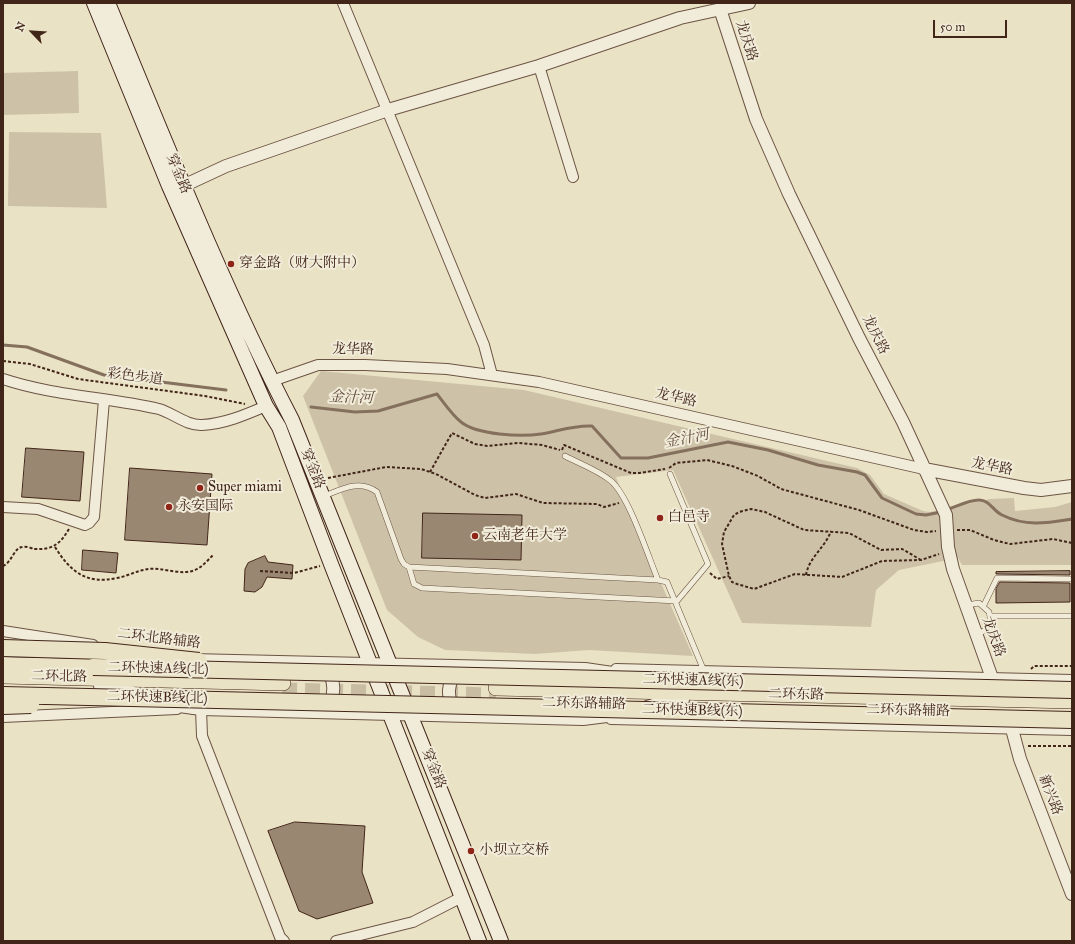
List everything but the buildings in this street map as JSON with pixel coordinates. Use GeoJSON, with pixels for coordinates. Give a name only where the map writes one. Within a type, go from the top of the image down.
{"type":"FeatureCollection","features":[{"type":"Feature","properties":{"kind":"highway"},"geometry":{"type":"LineString","coordinates":[[3,640],[93,650],[313,667]]}},
{"type":"Feature","properties":{"kind":"highway"},"geometry":{"type":"LineString","coordinates":[[3,648],[93,650]]}},
{"type":"Feature","properties":{"kind":"highway","name":"二环快速A线(北)"},"geometry":{"type":"LineString","coordinates":[[3,665],[313,667]]}},
{"type":"Feature","properties":{"kind":"highway","name":"二环快速A线(东)"},"geometry":{"type":"LineString","coordinates":[[313,667],[1072,690]]}},
{"type":"Feature","properties":{"kind":"highway","name":"二环快速B线(北)"},"geometry":{"type":"LineString","coordinates":[[3,695],[198,704],[311,707]]}},
{"type":"Feature","properties":{"kind":"highway"},"geometry":{"type":"LineString","coordinates":[[3,706],[198,704]]}},
{"type":"Feature","properties":{"kind":"highway","name":"二环快速B线(东)"},"geometry":{"type":"LineString","coordinates":[[311,707],[1072,720]]}},
{"type":"Feature","properties":{"kind":"main road","name":"穿金路"},"geometry":{"type":"LineString","coordinates":[[94,3],[169,186],[266,406],[279,427],[331,564],[479,941]]}},
{"type":"Feature","properties":{"kind":"main road","name":"穿金路"},"geometry":{"type":"LineString","coordinates":[[108,3],[183,186],[254,346],[292,420],[501,941]]}},
{"type":"Feature","properties":{"kind":"main road","name":"二环北路"},"geometry":{"type":"LineString","coordinates":[[3,676],[100,682],[282,686]]}},
{"type":"Feature","properties":{"kind":"main road","name":"二环北路"},"geometry":{"type":"LineString","coordinates":[[3,684],[100,682]]}},
{"type":"Feature","properties":{"kind":"main road","name":"二环东路"},"geometry":{"type":"LineString","coordinates":[[496,691],[1072,709]]}},
{"type":"Feature","properties":{"kind":"main road","name":"二环东路"},"geometry":{"type":"LineString","coordinates":[[683,696],[1072,702]]}},
{"type":"Feature","properties":{"kind":"street"},"geometry":{"type":"LineString","coordinates":[[343,3],[484,345],[492,375]]}},
{"type":"Feature","properties":{"kind":"street","name":"龙庆路"},"geometry":{"type":"LineString","coordinates":[[183,186],[226,166],[388,110],[539,66],[719,6],[743,6],[749,3]]}},
{"type":"Feature","properties":{"kind":"street","name":"龙庆路"},"geometry":{"type":"LineString","coordinates":[[719,6],[756,119],[789,194],[859,338],[903,422],[943,510],[947,530],[948,547],[953,569],[992,678]]}},
{"type":"Feature","properties":{"kind":"street"},"geometry":{"type":"LineString","coordinates":[[539,66],[573,177]]}},
{"type":"Feature","properties":{"kind":"street","name":"龙华路"},"geometry":{"type":"LineString","coordinates":[[272,381],[318,365],[365,365],[447,369],[539,382],[924,469],[1024,488],[1041,490],[1072,486]]}},
{"type":"Feature","properties":{"kind":"street"},"geometry":{"type":"LineString","coordinates":[[3,379],[30,388],[160,410],[200,426],[226,422],[266,406]]}},
{"type":"Feature","properties":{"kind":"street"},"geometry":{"type":"LineString","coordinates":[[3,507],[38,509],[73,521],[85,524],[89,523],[94,517],[104,400]]}},
{"type":"Feature","properties":{"kind":"street","name":"二环北路辅路"},"geometry":{"type":"LineString","coordinates":[[3,631],[160,656],[313,667]]}},
{"type":"Feature","properties":{"kind":"street"},"geometry":{"type":"LineString","coordinates":[[100,682],[168,663],[204,659]]}},
{"type":"Feature","properties":{"kind":"street"},"geometry":{"type":"LineString","coordinates":[[313,667],[370,663],[1072,680]]}},
{"type":"Feature","properties":{"kind":"street"},"geometry":{"type":"LineString","coordinates":[[311,707],[326,707],[331,700],[334,690],[329,671],[322,665],[313,667]]}},
{"type":"Feature","properties":{"kind":"street"},"geometry":{"type":"LineString","coordinates":[[471,716],[460,713],[453,707],[449,698],[449,688],[452,678],[458,671],[473,666]]}},
{"type":"Feature","properties":{"kind":"street"},"geometry":{"type":"LineString","coordinates":[[585,669],[613,671],[683,696]]}},
{"type":"Feature","properties":{"kind":"street"},"geometry":{"type":"LineString","coordinates":[[100,682],[168,705],[198,704]]}},
{"type":"Feature","properties":{"kind":"street"},"geometry":{"type":"LineString","coordinates":[[583,718],[616,716],[683,696]]}},
{"type":"Feature","properties":{"kind":"street"},"geometry":{"type":"LineString","coordinates":[[3,717],[198,704]]}},
{"type":"Feature","properties":{"kind":"street"},"geometry":{"type":"LineString","coordinates":[[198,704],[202,736],[280,937],[284,941]]}},
{"type":"Feature","properties":{"kind":"street","name":"二环东路辅路"},"geometry":{"type":"LineString","coordinates":[[311,707],[390,714],[1072,730]]}},
{"type":"Feature","properties":{"kind":"street","name":"新兴路"},"geometry":{"type":"LineString","coordinates":[[1012,729],[1020,759],[1072,894]]}},
{"type":"Feature","properties":{"kind":"street"},"geometry":{"type":"LineString","coordinates":[[336,941],[413,922],[462,898]]}},
{"type":"Feature","properties":{"kind":"lane"},"geometry":{"type":"LineString","coordinates":[[565,456],[594,470],[611,481],[625,501],[658,580]]}},
{"type":"Feature","properties":{"kind":"lane"},"geometry":{"type":"LineString","coordinates":[[670,474],[708,564],[677,601]]}},
{"type":"Feature","properties":{"kind":"lane"},"geometry":{"type":"LineString","coordinates":[[323,496],[359,485],[371,487],[377,492],[401,559],[404,564],[409,567],[658,580],[668,582],[677,601],[704,671]]}},
{"type":"Feature","properties":{"kind":"lane"},"geometry":{"type":"LineString","coordinates":[[409,567],[414,584],[422,588],[677,601]]}},
{"type":"Feature","properties":{"kind":"lane"},"geometry":{"type":"LineString","coordinates":[[984,605],[997,578],[1072,579]]}},
{"type":"Feature","properties":{"kind":"lane"},"geometry":{"type":"LineString","coordinates":[[966,606],[975,603],[984,605],[991,616],[988,628],[976,634]]}},
{"type":"Feature","properties":{"kind":"lane"},"geometry":{"type":"LineString","coordinates":[[991,616],[1072,616]]}},
{"type":"Feature","properties":{"kind":"path","name":"彩色步道"},"geometry":{"type":"LineString","coordinates":[[3,361],[30,364],[78,379],[205,396],[238,404],[266,406]]}},
{"type":"Feature","properties":{"kind":"path"},"geometry":{"type":"LineString","coordinates":[[430,472],[452,433],[475,444],[487,446],[518,443],[542,445],[562,450],[565,456]]}},
{"type":"Feature","properties":{"kind":"path"},"geometry":{"type":"LineString","coordinates":[[562,450],[564,445],[631,473],[669,468],[676,463],[707,460],[732,466],[758,476],[781,489],[859,510],[914,530],[927,532],[970,530],[994,540],[1010,544],[1053,539],[1072,543]]}},
{"type":"Feature","properties":{"kind":"path"},"geometry":{"type":"LineString","coordinates":[[317,481],[342,474],[386,467],[430,472],[475,495],[485,498],[516,494],[544,503],[597,504],[604,507],[625,501]]}},
{"type":"Feature","properties":{"kind":"path"},"geometry":{"type":"LineString","coordinates":[[921,560],[902,549],[881,550],[849,532],[804,530],[756,509],[740,512],[730,520],[722,538],[728,576],[732,582],[754,589],[761,588],[790,576],[806,575],[842,577],[882,561],[921,560],[932,557],[948,547]]}},
{"type":"Feature","properties":{"kind":"path"},"geometry":{"type":"LineString","coordinates":[[3,566],[12,558],[17,550],[22,547],[36,549],[55,546],[63,538],[73,521]]}},
{"type":"Feature","properties":{"kind":"path"},"geometry":{"type":"LineString","coordinates":[[806,575],[807,566],[828,542],[831,531]]}},
{"type":"Feature","properties":{"kind":"path"},"geometry":{"type":"LineString","coordinates":[[55,546],[65,563],[80,574],[94,581],[116,579],[149,569],[188,573],[197,569],[213,555]]}},
{"type":"Feature","properties":{"kind":"path"},"geometry":{"type":"LineString","coordinates":[[260,571],[294,573],[331,564]]}},
{"type":"Feature","properties":{"kind":"path"},"geometry":{"type":"LineString","coordinates":[[704,568],[717,579],[728,576]]}},
{"type":"Feature","properties":{"kind":"path"},"geometry":{"type":"LineString","coordinates":[[1034,666],[1072,666]]}},
{"type":"Feature","properties":{"kind":"path"},"geometry":{"type":"LineString","coordinates":[[1034,746],[1072,746]]}},
{"type":"Feature","properties":{"kind":"shaded area"},"geometry":{"type":"Polygon","coordinates":[[[78,71],[79,113],[3,115],[3,73],[78,71]]]}},
{"type":"Feature","properties":{"kind":"shaded area"},"geometry":{"type":"Polygon","coordinates":[[[9,132],[101,133],[107,208],[8,206],[9,132]]]}},
{"type":"Feature","properties":{"kind":"shaded area"},"geometry":{"type":"Polygon","coordinates":[[[321,371],[524,390],[857,468],[870,475],[884,494],[923,511],[930,512],[990,499],[1014,498],[1015,511],[1055,507],[1072,502],[1072,565],[962,565],[958,558],[899,570],[876,590],[871,627],[742,623],[673,470],[616,477],[625,501],[693,656],[589,650],[535,654],[445,650],[418,637],[387,610],[303,396],[321,371]]]}},
{"type":"Feature","properties":{"kind":"waterway","name":"金汁河"},"geometry":{"type":"LineString","coordinates":[[3,345],[27,347],[104,375],[226,390]]}},
{"type":"Feature","properties":{"kind":"waterway","name":"金汁河"},"geometry":{"type":"LineString","coordinates":[[311,407],[355,412],[378,411],[437,394],[461,422],[477,430],[500,434],[532,435],[572,427],[592,426],[621,458],[648,458],[728,442],[768,450],[818,465],[857,472],[865,475],[882,498],[916,514],[926,515],[941,512]]}},
{"type":"Feature","properties":{"kind":"waterway","name":"金汁河"},"geometry":{"type":"LineString","coordinates":[[946,510],[966,502],[983,500],[1002,515],[1028,523],[1045,523],[1072,519]]}},
{"type":"Feature","properties":{"kind":"tunnel"},"geometry":{"type":"LineString","coordinates":[[282,690],[496,695]]}},
{"type":"Feature","properties":{"kind":"place","name":"穿金路（财大附中）"},"geometry":{"type":"Point","coordinates":[231,264]}},
{"type":"Feature","properties":{"kind":"place","name":"Super miami"},"geometry":{"type":"Point","coordinates":[200,488]}},
{"type":"Feature","properties":{"kind":"place","name":"永安国际"},"geometry":{"type":"Point","coordinates":[169,507]}},
{"type":"Feature","properties":{"kind":"place","name":"白邑寺"},"geometry":{"type":"Point","coordinates":[660,518]}},
{"type":"Feature","properties":{"kind":"place","name":"云南老年大学"},"geometry":{"type":"Point","coordinates":[475,536]}},
{"type":"Feature","properties":{"kind":"place","name":"小坝立交桥"},"geometry":{"type":"Point","coordinates":[471,851]}}]}
